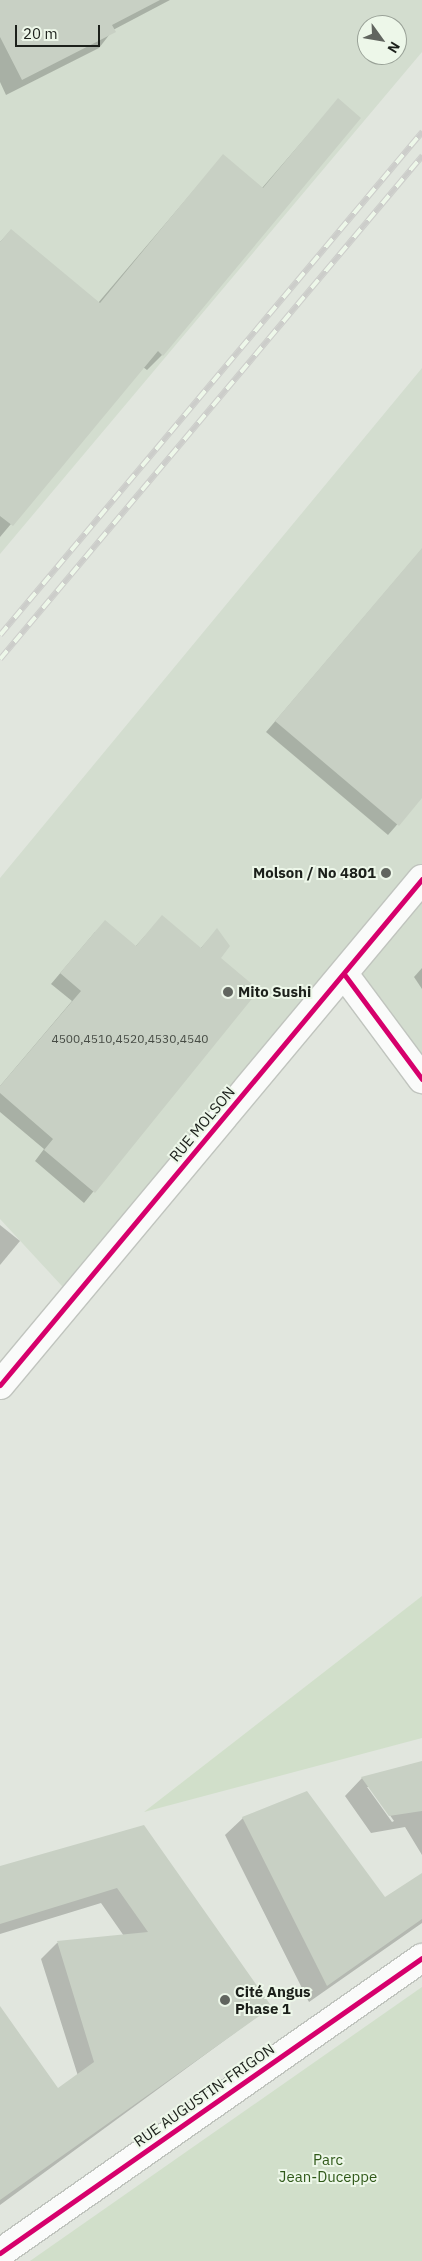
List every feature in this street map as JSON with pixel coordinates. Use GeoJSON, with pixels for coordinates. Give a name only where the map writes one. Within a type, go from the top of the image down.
{"type":"FeatureCollection","features":[{"type":"Feature","properties":{"kind":"street","name":"RUE MOLSON"},"geometry":{"type":"LineString","coordinates":[[0,1385],[422,878]]}},
{"type":"Feature","properties":{"kind":"street"},"geometry":{"type":"LineString","coordinates":[[344,974],[422,1079]]}},
{"type":"Feature","properties":{"kind":"street","name":"RUE AUGUSTIN-FRIGON"},"geometry":{"type":"LineString","coordinates":[[0,2253],[422,1958]]}},
{"type":"Feature","properties":{"kind":"shaded area"},"geometry":{"type":"Polygon","coordinates":[[[0,0],[422,0],[422,52],[0,554],[0,0]]]}},
{"type":"Feature","properties":{"kind":"shaded area"},"geometry":{"type":"Polygon","coordinates":[[[422,368],[422,1079],[344,974],[73,1298],[0,1219],[0,878],[422,368]]]}},
{"type":"Feature","properties":{"kind":"green space"},"geometry":{"type":"Polygon","coordinates":[[[422,1596],[422,1738],[144,1812],[422,1596]]]}},
{"type":"Feature","properties":{"kind":"green space","name":"Parc Jean-Duceppe"},"geometry":{"type":"Polygon","coordinates":[[[422,1987],[422,2261],[30,2261],[422,1987]]]}},
{"type":"Feature","properties":{"kind":"building"},"geometry":{"type":"Polygon","coordinates":[[[0,0],[160,0],[112,25],[116,32],[22,80],[0,37],[0,0]]]}},
{"type":"Feature","properties":{"kind":"building"},"geometry":{"type":"Polygon","coordinates":[[[338,98],[361,118],[163,356],[158,351],[13,526],[0,516],[0,242],[11,229],[100,303],[223,154],[263,188],[338,98]]]}},
{"type":"Feature","properties":{"kind":"building"},"geometry":{"type":"Polygon","coordinates":[[[422,548],[422,798],[399,826],[275,721],[422,548]]]}},
{"type":"Feature","properties":{"kind":"building"},"geometry":{"type":"Polygon","coordinates":[[[162,915],[201,948],[217,928],[230,946],[221,958],[259,990],[95,1193],[44,1150],[53,1139],[0,1093],[0,1086],[81,991],[60,973],[105,920],[136,946],[162,915]]]}},
{"type":"Feature","properties":{"kind":"building"},"geometry":{"type":"Polygon","coordinates":[[[422,1761],[422,1811],[389,1816],[361,1777],[422,1761]]]}},
{"type":"Feature","properties":{"kind":"building"},"geometry":{"type":"Polygon","coordinates":[[[307,1791],[385,1897],[422,1873],[422,1919],[327,1986],[242,1817],[307,1791]]]}},
{"type":"Feature","properties":{"kind":"building","name":"Cité Angus Phase 1"},"geometry":{"type":"Polygon","coordinates":[[[144,1825],[272,2007],[0,2200],[0,2006],[58,2088],[94,2062],[57,1941],[148,1932],[117,1888],[0,1924],[0,1866],[144,1825]]]}},
{"type":"Feature","properties":{"kind":"railway"},"geometry":{"type":"LineString","coordinates":[[0,635],[422,132]]}},
{"type":"Feature","properties":{"kind":"railway"},"geometry":{"type":"LineString","coordinates":[[0,659],[422,156]]}},
{"type":"Feature","properties":{"kind":"cycle path"},"geometry":{"type":"LineString","coordinates":[[0,1385],[422,879]]}},
{"type":"Feature","properties":{"kind":"cycle path"},"geometry":{"type":"LineString","coordinates":[[344,974],[422,1079]]}},
{"type":"Feature","properties":{"kind":"cycle path"},"geometry":{"type":"LineString","coordinates":[[0,2253],[422,1958]]}},
{"type":"Feature","properties":{"kind":"place","name":"Molson / No 4801"},"geometry":{"type":"Point","coordinates":[386,873]}},
{"type":"Feature","properties":{"kind":"place","name":"Mito Sushi"},"geometry":{"type":"Point","coordinates":[228,992]}},
{"type":"Feature","properties":{"kind":"place","name":"Cité Angus Phase 1"},"geometry":{"type":"Point","coordinates":[225,2000]}}]}
